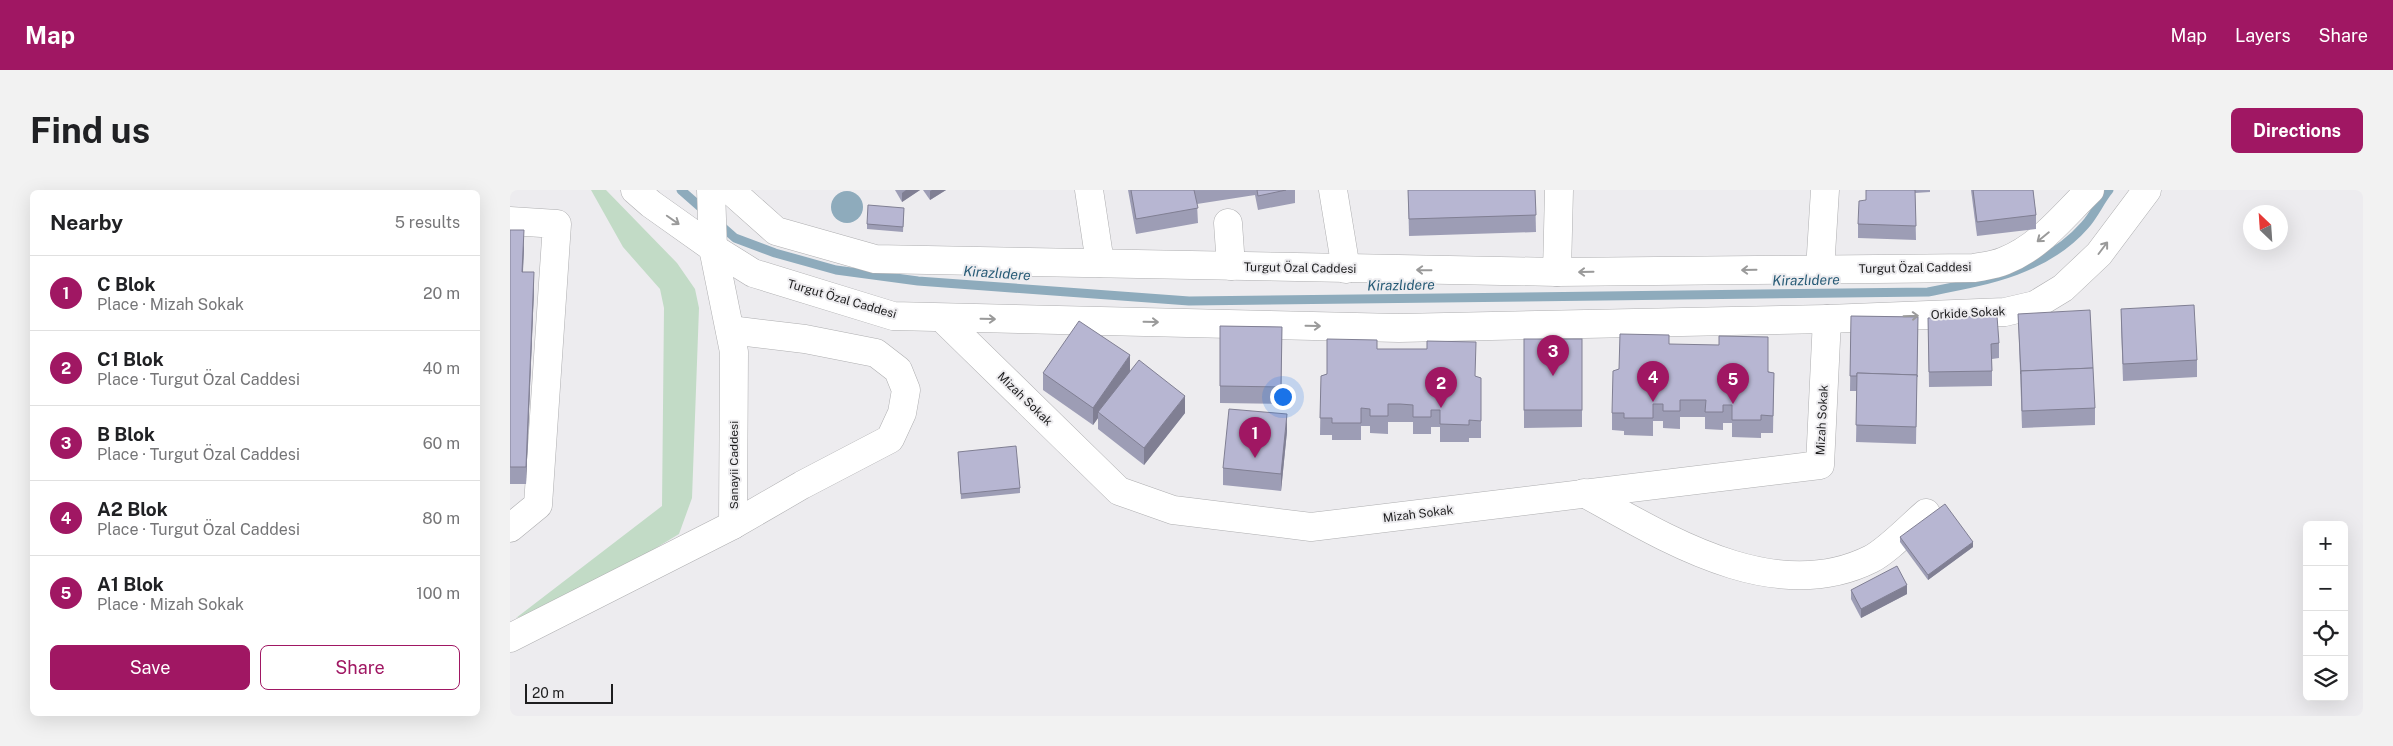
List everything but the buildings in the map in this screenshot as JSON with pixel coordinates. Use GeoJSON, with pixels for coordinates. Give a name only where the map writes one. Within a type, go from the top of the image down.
{"type":"FeatureCollection","features":[{"type":"Feature","properties":{"kind":"street","name":"Turgut Özal Caddesi"},"geometry":{"type":"LineString","coordinates":[[635,190],[651,204],[713,248],[754,273],[893,316],[1400,328],[1827,320]]}},
{"type":"Feature","properties":{"kind":"street","name":"Sanayii Caddesi"},"geometry":{"type":"LineString","coordinates":[[510,638],[733,525],[734,352],[713,248],[711,190]]}},
{"type":"Feature","properties":{"kind":"street","name":"Turgut Özal Caddesi"},"geometry":{"type":"LineString","coordinates":[[730,190],[776,231],[875,259],[1557,272],[1974,268],[2004,262],[2029,248],[2046,235],[2080,194]]}},
{"type":"Feature","properties":{"kind":"street"},"geometry":{"type":"LineString","coordinates":[[1089,190],[1100,264]]}},
{"type":"Feature","properties":{"kind":"street"},"geometry":{"type":"LineString","coordinates":[[1333,190],[1346,269]]}},
{"type":"Feature","properties":{"kind":"street"},"geometry":{"type":"LineString","coordinates":[[1557,272],[1559,190]]}},
{"type":"Feature","properties":{"kind":"street"},"geometry":{"type":"LineString","coordinates":[[1820,270],[1824,190]]}},
{"type":"Feature","properties":{"kind":"street","name":"Orkide Sokak"},"geometry":{"type":"LineString","coordinates":[[1827,320],[2005,312],[2035,305],[2063,288],[2099,254],[2147,190]]}},
{"type":"Feature","properties":{"kind":"street"},"geometry":{"type":"LineString","coordinates":[[510,221],[557,224],[538,505],[510,528]]}},
{"type":"Feature","properties":{"kind":"street"},"geometry":{"type":"LineString","coordinates":[[1228,223],[1231,266]]}},
{"type":"Feature","properties":{"kind":"street","name":"Mizah Sokak"},"geometry":{"type":"LineString","coordinates":[[942,318],[1119,490],[1173,510],[1311,527],[1820,465],[1827,320]]}},
{"type":"Feature","properties":{"kind":"street"},"geometry":{"type":"LineString","coordinates":[[730,330],[805,339],[876,353],[898,370],[906,390],[902,413],[890,439],[802,485],[733,525]]}},
{"type":"Feature","properties":{"kind":"street"},"geometry":{"type":"LineString","coordinates":[[1584,493],[1644,526],[1706,554],[1750,569],[1790,576],[1828,575],[1872,558],[1926,513]]}},
{"type":"Feature","properties":{"kind":"green space"},"geometry":{"type":"Polygon","coordinates":[[[591,190],[606,190],[677,263],[695,289],[699,308],[692,498],[679,534],[565,603],[516,618],[662,506],[664,308],[660,289],[623,247],[591,190]]]}},
{"type":"Feature","properties":{"kind":"water"},"geometry":{"type":"Polygon","coordinates":[[[847,191],[858,196],[863,207],[858,218],[847,223],[836,218],[831,207],[836,196],[847,191]]]}},
{"type":"Feature","properties":{"kind":"waterway","name":"Kirazlıdere"},"geometry":{"type":"LineString","coordinates":[[681,190],[706,212]]}},
{"type":"Feature","properties":{"kind":"waterway","name":"Kirazlıdere"},"geometry":{"type":"LineString","coordinates":[[718,223],[735,238],[775,253],[836,270],[918,281],[1189,301],[1928,292],[1992,278],[2033,264],[2069,241],[2085,225],[2109,190]]}},
{"type":"Feature","properties":{"kind":"place","name":"B Blok"},"geometry":{"type":"Point","coordinates":[1553,376]}},
{"type":"Feature","properties":{"kind":"place","name":"A2 Blok"},"geometry":{"type":"Point","coordinates":[1653,402]}},
{"type":"Feature","properties":{"kind":"place","name":"A1 Blok"},"geometry":{"type":"Point","coordinates":[1733,404]}},
{"type":"Feature","properties":{"kind":"place","name":"C1 Blok"},"geometry":{"type":"Point","coordinates":[1441,408]}},
{"type":"Feature","properties":{"kind":"place","name":"C Blok"},"geometry":{"type":"Point","coordinates":[1255,458]}}]}
